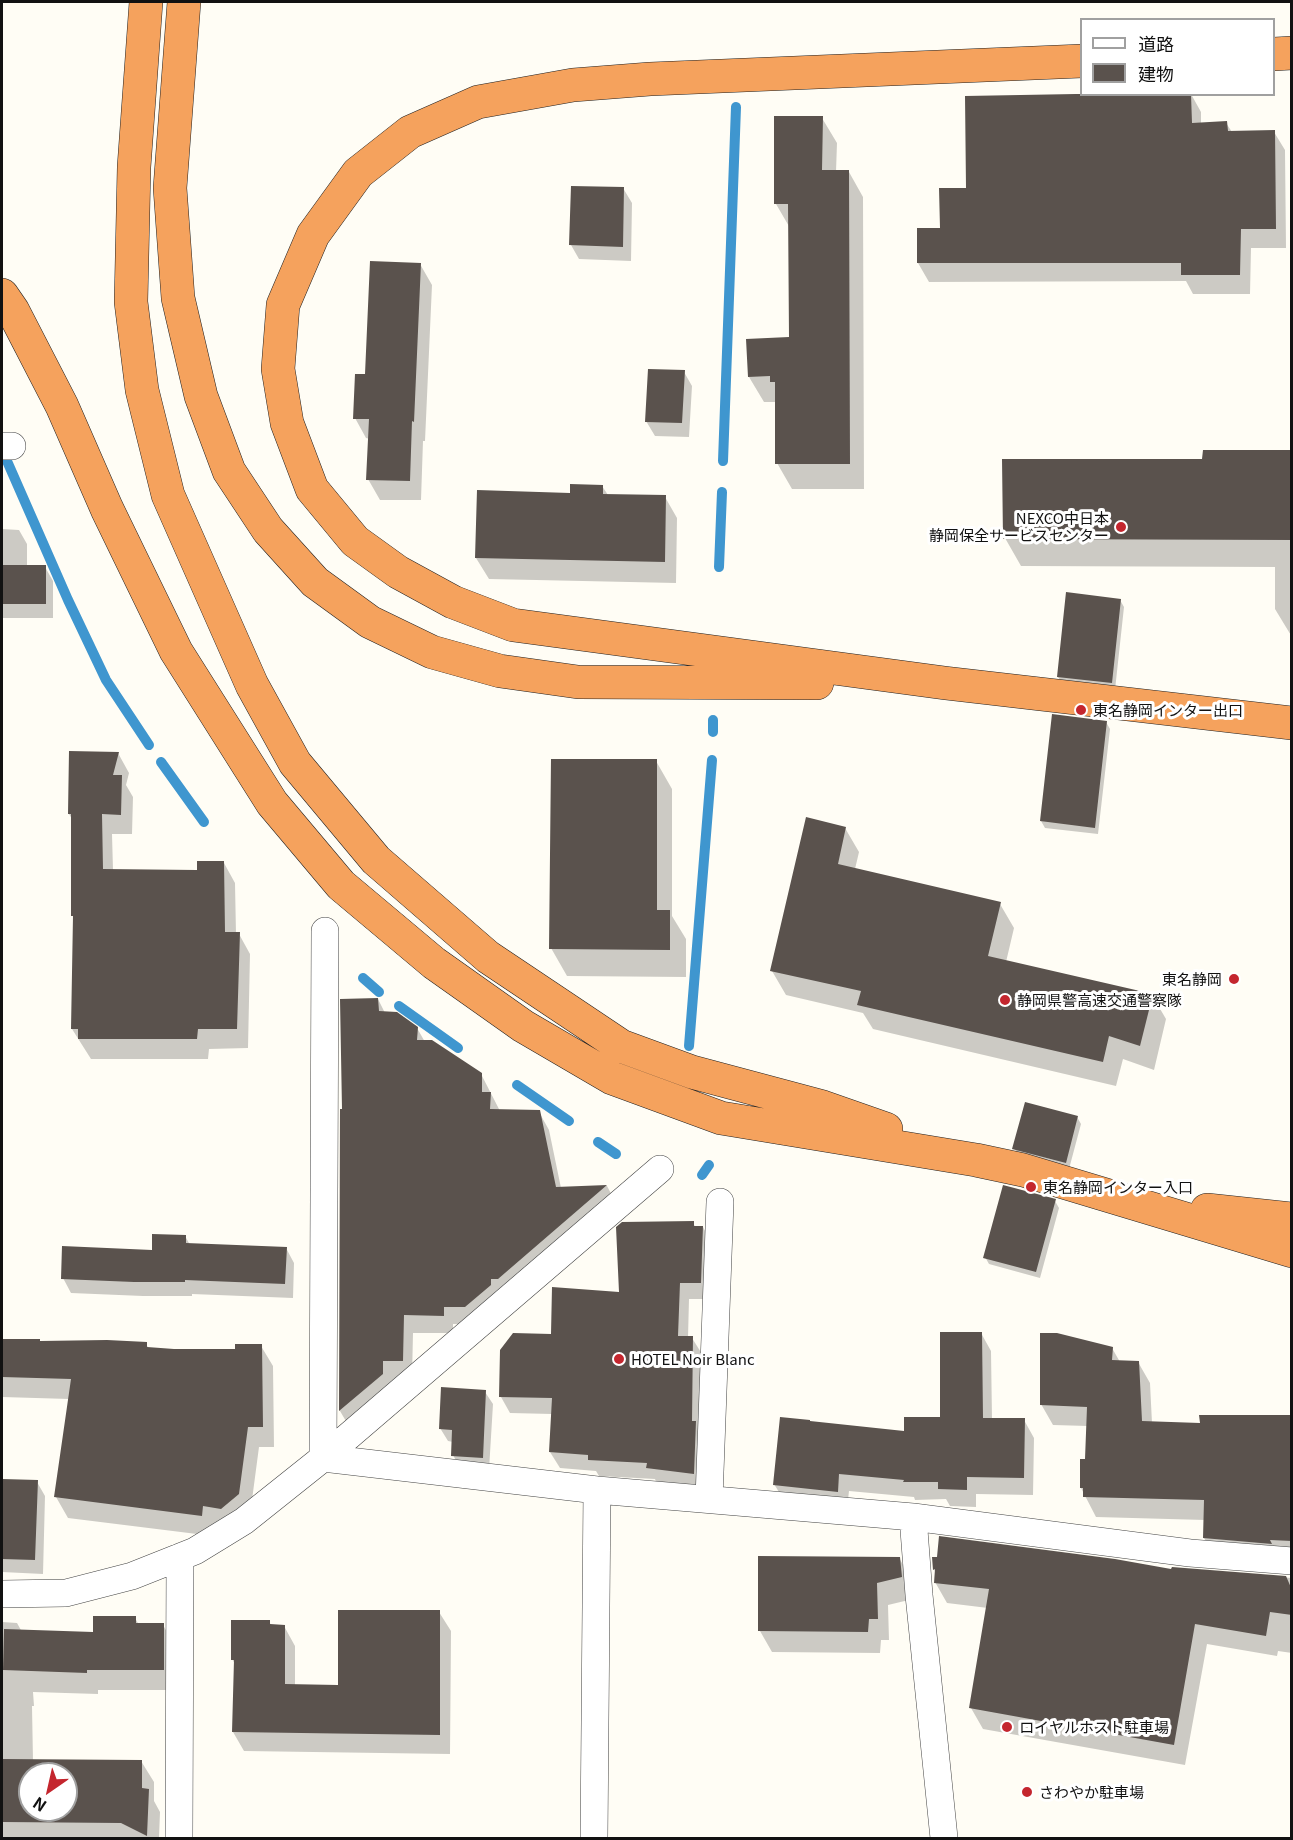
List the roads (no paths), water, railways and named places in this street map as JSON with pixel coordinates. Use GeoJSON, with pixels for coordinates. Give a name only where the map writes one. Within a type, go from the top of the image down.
{"type":"FeatureCollection","features":[{"type":"Feature","properties":{"kind":"highway"},"geometry":{"type":"LineString","coordinates":[[146,2],[134,167],[131,302],[142,390],[168,495],[252,685],[295,763],[384,867],[488,957],[621,1046],[692,1072],[823,1107],[976,1160]]}},
{"type":"Feature","properties":{"kind":"highway"},"geometry":{"type":"LineString","coordinates":[[184,2],[170,189],[178,298],[201,396],[230,471],[268,531],[315,582],[370,622],[432,652],[501,671],[578,682],[945,683]]}},
{"type":"Feature","properties":{"kind":"highway"},"geometry":{"type":"LineString","coordinates":[[1275,54],[1292,53]]}},
{"type":"Feature","properties":{"kind":"highway"},"geometry":{"type":"LineString","coordinates":[[1080,61],[650,79],[573,85],[478,102],[410,132],[358,173],[313,235],[283,305],[278,369],[287,423],[312,489],[355,541],[398,572],[453,602],[513,625],[945,683],[1292,723]]}},
{"type":"Feature","properties":{"kind":"highway"},"geometry":{"type":"LineString","coordinates":[[2,295],[13,311],[62,405],[107,509],[176,651],[272,802],[341,885],[434,963],[523,1026],[612,1078],[721,1118],[976,1160],[1023,1170],[1292,1251]]}},
{"type":"Feature","properties":{"kind":"highway"},"geometry":{"type":"LineString","coordinates":[[1200,712],[1292,706]]}},
{"type":"Feature","properties":{"kind":"highway"},"geometry":{"type":"LineString","coordinates":[[1124,1200],[1292,1219]]}},
{"type":"Feature","properties":{"kind":"street"},"geometry":{"type":"LineString","coordinates":[[323,1458],[325,931]]}},
{"type":"Feature","properties":{"kind":"street"},"geometry":{"type":"LineString","coordinates":[[2,1594],[66,1593],[132,1575],[195,1551],[244,1521],[323,1458],[660,1170]]}},
{"type":"Feature","properties":{"kind":"street"},"geometry":{"type":"LineString","coordinates":[[708,1499],[720,1202]]}},
{"type":"Feature","properties":{"kind":"street"},"geometry":{"type":"LineString","coordinates":[[323,1458],[597,1490],[913,1517],[1190,1553],[1292,1562]]}},
{"type":"Feature","properties":{"kind":"street"},"geometry":{"type":"LineString","coordinates":[[594,1839],[597,1490]]}},
{"type":"Feature","properties":{"kind":"street"},"geometry":{"type":"LineString","coordinates":[[913,1517],[944,1839]]}},
{"type":"Feature","properties":{"kind":"street"},"geometry":{"type":"LineString","coordinates":[[179,1839],[180,1557]]}},
{"type":"Feature","properties":{"kind":"waterway"},"geometry":{"type":"LineString","coordinates":[[723,461],[736,107]]}},
{"type":"Feature","properties":{"kind":"waterway"},"geometry":{"type":"LineString","coordinates":[[7,461],[106,680],[149,745]]}},
{"type":"Feature","properties":{"kind":"waterway"},"geometry":{"type":"LineString","coordinates":[[719,567],[722,492]]}},
{"type":"Feature","properties":{"kind":"waterway"},"geometry":{"type":"LineString","coordinates":[[713,720],[713,732]]}},
{"type":"Feature","properties":{"kind":"waterway"},"geometry":{"type":"LineString","coordinates":[[689,1046],[712,760]]}},
{"type":"Feature","properties":{"kind":"waterway"},"geometry":{"type":"LineString","coordinates":[[161,762],[204,822]]}},
{"type":"Feature","properties":{"kind":"waterway"},"geometry":{"type":"LineString","coordinates":[[363,978],[379,992]]}},
{"type":"Feature","properties":{"kind":"waterway"},"geometry":{"type":"LineString","coordinates":[[399,1006],[458,1048]]}},
{"type":"Feature","properties":{"kind":"waterway"},"geometry":{"type":"LineString","coordinates":[[517,1085],[569,1121]]}},
{"type":"Feature","properties":{"kind":"waterway"},"geometry":{"type":"LineString","coordinates":[[598,1142],[616,1154]]}},
{"type":"Feature","properties":{"kind":"waterway"},"geometry":{"type":"LineString","coordinates":[[702,1175],[709,1165]]}},
{"type":"Feature","properties":{"kind":"place","name":"NEXCO中日本 静岡保全サービスセンター"},"geometry":{"type":"Point","coordinates":[1121,527]}},
{"type":"Feature","properties":{"kind":"place","name":"東名静岡インター出口"},"geometry":{"type":"Point","coordinates":[1081,710]}},
{"type":"Feature","properties":{"kind":"place","name":"東名静岡"},"geometry":{"type":"Point","coordinates":[1234,979]}},
{"type":"Feature","properties":{"kind":"place","name":"静岡県警高速交通警察隊"},"geometry":{"type":"Point","coordinates":[1005,1000]}},
{"type":"Feature","properties":{"kind":"place","name":"東名静岡インター入口"},"geometry":{"type":"Point","coordinates":[1031,1187]}},
{"type":"Feature","properties":{"kind":"place","name":"HOTEL Noir Blanc"},"geometry":{"type":"Point","coordinates":[619,1359]}},
{"type":"Feature","properties":{"kind":"place","name":"ロイヤルホスト駐車場"},"geometry":{"type":"Point","coordinates":[1007,1727]}},
{"type":"Feature","properties":{"kind":"place","name":"さわやか駐車場"},"geometry":{"type":"Point","coordinates":[1027,1792]}}]}
